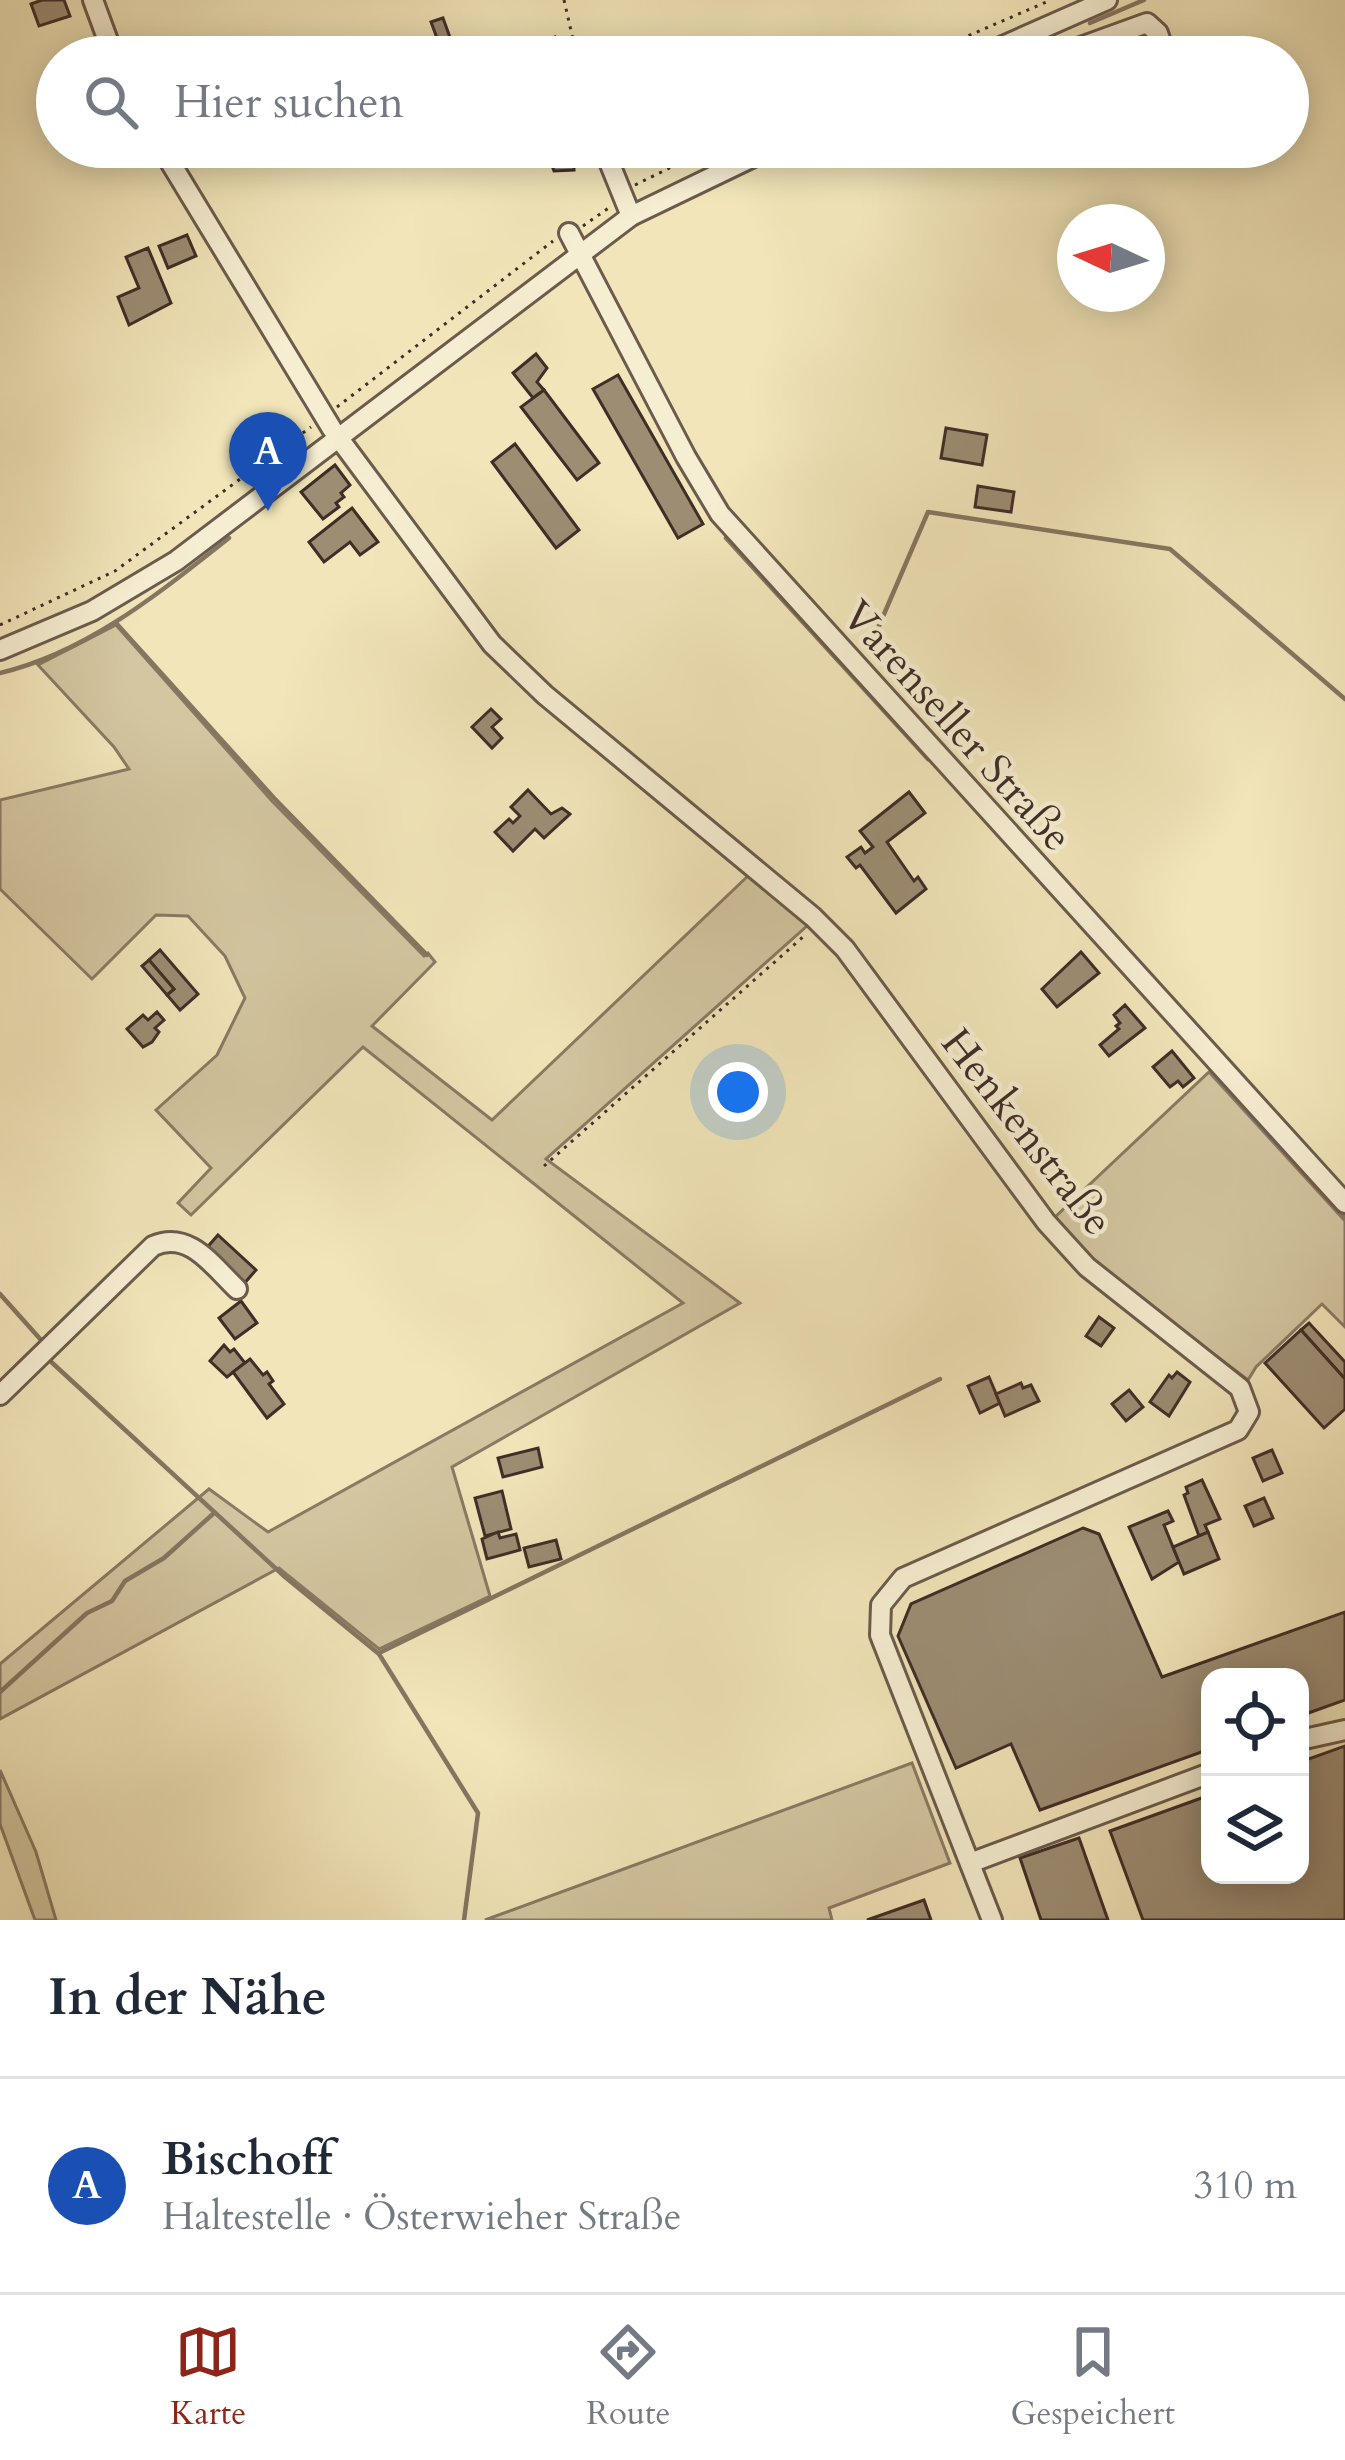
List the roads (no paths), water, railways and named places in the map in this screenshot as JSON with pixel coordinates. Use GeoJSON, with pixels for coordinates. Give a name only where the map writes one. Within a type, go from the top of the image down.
{"type":"FeatureCollection","features":[{"type":"Feature","properties":{"kind":"street"},"geometry":{"type":"LineString","coordinates":[[93,0],[106,36]]}},
{"type":"Feature","properties":{"kind":"street"},"geometry":{"type":"LineString","coordinates":[[1025,36],[1107,0]]}},
{"type":"Feature","properties":{"kind":"street"},"geometry":{"type":"LineString","coordinates":[[1068,17],[1076,36]]}},
{"type":"Feature","properties":{"kind":"street"},"geometry":{"type":"LineString","coordinates":[[1111,36],[1147,23],[1158,36]]}},
{"type":"Feature","properties":{"kind":"street","name":"Henkenstraße"},"geometry":{"type":"LineString","coordinates":[[174,168],[338,438],[512,666],[819,923],[845,949],[1046,1222],[1101,1280],[1240,1388],[1249,1412],[1238,1430],[903,1578],[880,1605],[880,1635],[992,1920]]}},
{"type":"Feature","properties":{"kind":"street"},"geometry":{"type":"LineString","coordinates":[[611,168],[627,207]]}},
{"type":"Feature","properties":{"kind":"street"},"geometry":{"type":"LineString","coordinates":[[1,647],[126,593],[176,561],[581,252],[627,207],[723,168]]}},
{"type":"Feature","properties":{"kind":"street","name":"Varenseller Straße"},"geometry":{"type":"LineString","coordinates":[[569,233],[720,514],[1345,1203]]}},
{"type":"Feature","properties":{"kind":"street"},"geometry":{"type":"LineString","coordinates":[[453,320],[465,340]]}},
{"type":"Feature","properties":{"kind":"street"},"geometry":{"type":"LineString","coordinates":[[0,1395],[153,1246],[169,1239],[189,1244],[237,1289]]}},
{"type":"Feature","properties":{"kind":"street"},"geometry":{"type":"LineString","coordinates":[[1309,1738],[1345,1730]]}},
{"type":"Feature","properties":{"kind":"street"},"geometry":{"type":"LineString","coordinates":[[970,1863],[1202,1776]]}},
{"type":"Feature","properties":{"kind":"waterway"},"geometry":{"type":"LineString","coordinates":[[1090,23],[1144,0]]}},
{"type":"Feature","properties":{"kind":"waterway"},"geometry":{"type":"LineString","coordinates":[[669,444],[681,466]]}},
{"type":"Feature","properties":{"kind":"waterway"},"geometry":{"type":"LineString","coordinates":[[869,649],[928,512],[1170,549],[1345,699]]}},
{"type":"Feature","properties":{"kind":"waterway"},"geometry":{"type":"LineString","coordinates":[[0,673],[93,636],[229,538]]}},
{"type":"Feature","properties":{"kind":"waterway"},"geometry":{"type":"LineString","coordinates":[[726,538],[928,759]]}},
{"type":"Feature","properties":{"kind":"waterway"},"geometry":{"type":"LineString","coordinates":[[116,623],[274,798],[427,955]]}},
{"type":"Feature","properties":{"kind":"waterway"},"geometry":{"type":"LineString","coordinates":[[1227,1088],[1345,1217]]}},
{"type":"Feature","properties":{"kind":"waterway"},"geometry":{"type":"LineString","coordinates":[[0,1294],[42,1341]]}},
{"type":"Feature","properties":{"kind":"waterway"},"geometry":{"type":"LineString","coordinates":[[48,1359],[285,1577],[379,1654],[478,1813],[464,1920]]}},
{"type":"Feature","properties":{"kind":"waterway"},"geometry":{"type":"LineString","coordinates":[[379,1653],[940,1379]]}},
{"type":"Feature","properties":{"kind":"waterway"},"geometry":{"type":"LineString","coordinates":[[0,1692],[87,1613],[112,1601],[125,1581],[164,1558],[214,1513]]}},
{"type":"Feature","properties":{"kind":"place","name":"Bischoff"},"geometry":{"type":"Point","coordinates":[268,511]}}]}
